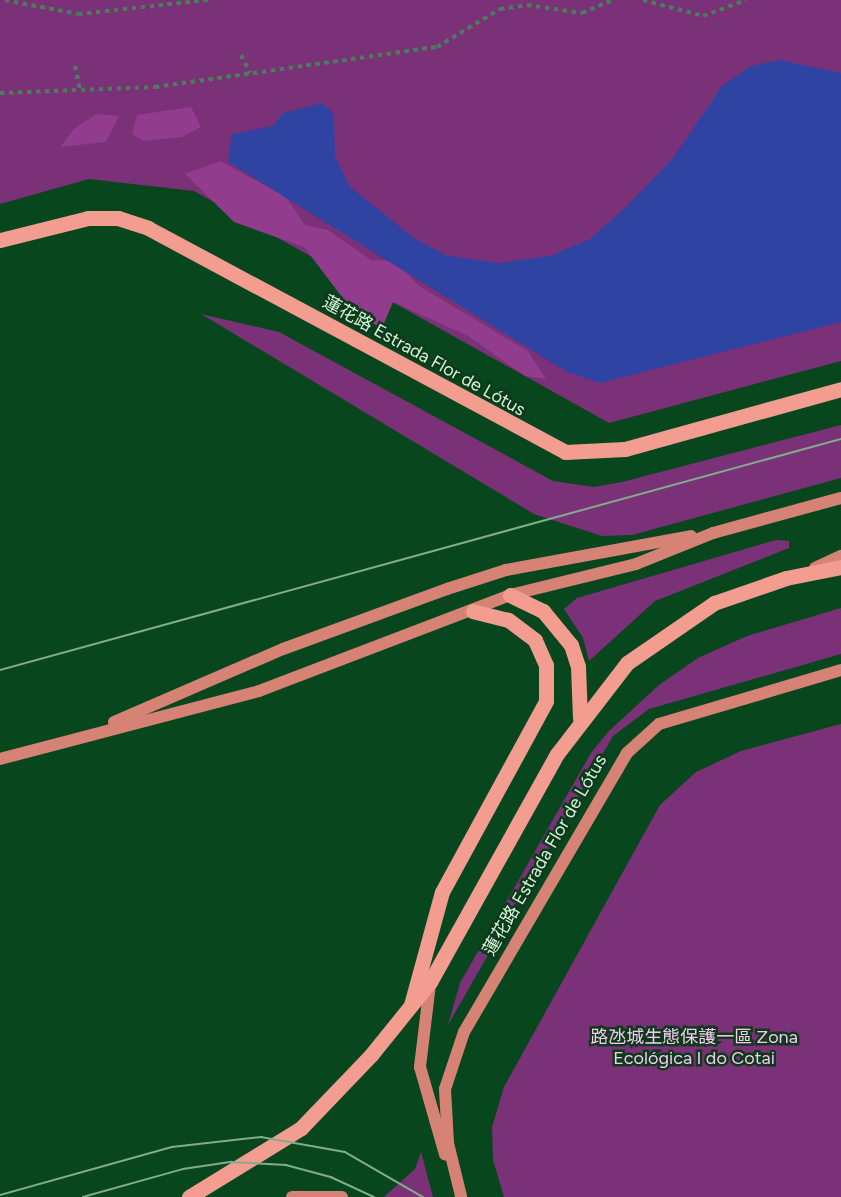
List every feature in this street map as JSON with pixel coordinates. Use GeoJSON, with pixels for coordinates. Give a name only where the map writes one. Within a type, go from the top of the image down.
{"type":"FeatureCollection","features":[{"type":"Feature","properties":{"kind":"main road","name":"蓮花路 Estrada Flor de Lótus"},"geometry":{"type":"LineString","coordinates":[[0,240],[88,218],[118,218],[148,228],[565,452],[614,452],[841,389]]}},
{"type":"Feature","properties":{"kind":"main road"},"geometry":{"type":"LineString","coordinates":[[91,734],[282,649],[506,570],[713,532],[841,498]]}},
{"type":"Feature","properties":{"kind":"main road"},"geometry":{"type":"LineString","coordinates":[[0,759],[259,691],[510,595],[636,564],[713,532]]}},
{"type":"Feature","properties":{"kind":"main road"},"geometry":{"type":"LineString","coordinates":[[189,1197],[216,1183],[301,1128],[333,1099],[410,1008],[430,982],[580,718],[627,663],[675,626],[738,593],[808,571],[841,556]]}},
{"type":"Feature","properties":{"kind":"main road"},"geometry":{"type":"LineString","coordinates":[[808,571],[841,567]]}},
{"type":"Feature","properties":{"kind":"main road"},"geometry":{"type":"LineString","coordinates":[[510,595],[543,611],[571,645],[580,677],[580,718]]}},
{"type":"Feature","properties":{"kind":"main road"},"geometry":{"type":"LineString","coordinates":[[410,1008],[441,892],[546,701],[546,665],[535,640],[508,620],[474,610]]}},
{"type":"Feature","properties":{"kind":"main road","name":"蓮花路 Estrada Flor de Lótus"},"geometry":{"type":"LineString","coordinates":[[461,1196],[448,1143],[445,1089],[464,1032],[627,753],[659,724],[841,669]]}},
{"type":"Feature","properties":{"kind":"main road"},"geometry":{"type":"LineString","coordinates":[[430,982],[420,1067],[433,1124],[461,1196]]}},
{"type":"Feature","properties":{"kind":"main road"},"geometry":{"type":"LineString","coordinates":[[292,1197],[342,1197]]}},
{"type":"Feature","properties":{"kind":"path"},"geometry":{"type":"LineString","coordinates":[[5,0],[78,14],[208,0]]}},
{"type":"Feature","properties":{"kind":"path"},"geometry":{"type":"LineString","coordinates":[[1,91],[155,87],[437,47],[500,9],[527,6],[582,13],[612,0]]}},
{"type":"Feature","properties":{"kind":"path"},"geometry":{"type":"LineString","coordinates":[[644,0],[703,16],[746,0]]}},
{"type":"Feature","properties":{"kind":"path"},"geometry":{"type":"LineString","coordinates":[[241,55],[250,74]]}},
{"type":"Feature","properties":{"kind":"path"},"geometry":{"type":"LineString","coordinates":[[75,66],[80,90]]}},
{"type":"Feature","properties":{"kind":"green space"},"geometry":{"type":"Polygon","coordinates":[[[0,0],[841,0],[841,361],[609,423],[194,191],[89,179],[0,204],[0,0]]]}},
{"type":"Feature","properties":{"kind":"green space"},"geometry":{"type":"Polygon","coordinates":[[[201,314],[279,332],[553,481],[594,487],[622,482],[841,425],[841,478],[632,535],[602,536],[534,514],[201,314]]]}},
{"type":"Feature","properties":{"kind":"green space"},"geometry":{"type":"Polygon","coordinates":[[[776,540],[789,541],[789,548],[655,601],[589,661],[583,638],[564,609],[577,598],[776,540]]]}},
{"type":"Feature","properties":{"kind":"green space"},"geometry":{"type":"Polygon","coordinates":[[[841,608],[841,654],[649,709],[613,736],[448,1025],[460,983],[591,753],[608,732],[659,685],[698,658],[747,636],[841,608]]]}},
{"type":"Feature","properties":{"kind":"green space","name":"路氹城生態保護一區 Zona Ecológica I do Cotai"},"geometry":{"type":"Polygon","coordinates":[[[841,724],[841,1197],[504,1197],[493,1160],[492,1127],[504,1087],[660,805],[696,772],[741,751],[841,724]]]}},
{"type":"Feature","properties":{"kind":"green space"},"geometry":{"type":"Polygon","coordinates":[[[421,1152],[433,1197],[384,1197],[415,1169],[421,1152]]]}},
{"type":"Feature","properties":{"kind":"shaded area"},"geometry":{"type":"Polygon","coordinates":[[[191,107],[201,127],[182,137],[143,141],[132,134],[137,115],[191,107]]]}},
{"type":"Feature","properties":{"kind":"shaded area"},"geometry":{"type":"Polygon","coordinates":[[[96,114],[119,116],[106,142],[60,147],[74,129],[96,114]]]}},
{"type":"Feature","properties":{"kind":"shaded area"},"geometry":{"type":"Polygon","coordinates":[[[220,161],[286,197],[305,225],[328,230],[371,260],[396,261],[419,286],[528,351],[546,379],[525,376],[468,336],[393,302],[382,328],[355,314],[304,247],[234,222],[185,174],[220,161]]]}},
{"type":"Feature","properties":{"kind":"water"},"geometry":{"type":"Polygon","coordinates":[[[779,60],[841,73],[841,322],[600,383],[567,372],[228,162],[232,134],[273,126],[283,113],[323,103],[334,115],[335,156],[350,187],[415,239],[448,256],[498,263],[550,256],[590,239],[627,206],[673,158],[722,86],[751,66],[779,60]]]}},
{"type":"Feature","properties":{"kind":"tram line"},"geometry":{"type":"LineString","coordinates":[[0,670],[841,439]]}},
{"type":"Feature","properties":{"kind":"tram line"},"geometry":{"type":"LineString","coordinates":[[0,1195],[172,1147],[261,1137],[345,1152],[423,1197]]}},
{"type":"Feature","properties":{"kind":"tram line"},"geometry":{"type":"LineString","coordinates":[[83,1197],[183,1169],[231,1162],[286,1165],[331,1177],[374,1197]]}}]}
